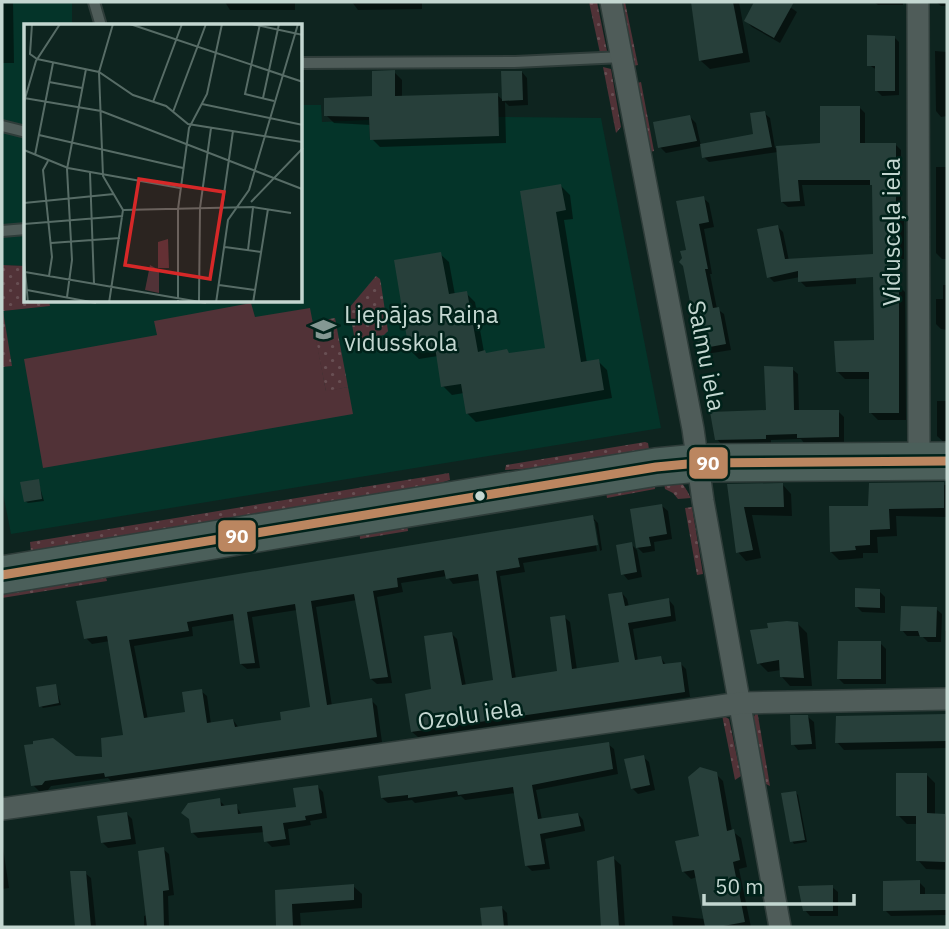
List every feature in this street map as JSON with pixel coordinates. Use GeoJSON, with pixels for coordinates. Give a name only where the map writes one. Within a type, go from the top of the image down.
{"type":"FeatureCollection","features":[{"type":"Feature","properties":{"kind":"highway"},"geometry":{"type":"LineString","coordinates":[[2,575],[643,469],[698,463],[933,461]]}},
{"type":"Feature","properties":{"kind":"street","name":"Salmu iela"},"geometry":{"type":"LineString","coordinates":[[611,2],[698,463],[780,927]]}},
{"type":"Feature","properties":{"kind":"street","name":"Vidusceļa iela"},"geometry":{"type":"LineString","coordinates":[[918,2],[933,461]]}},
{"type":"Feature","properties":{"kind":"street","name":"Ozolu iela"},"geometry":{"type":"LineString","coordinates":[[2,809],[741,703],[947,699]]}},
{"type":"Feature","properties":{"kind":"lane"},"geometry":{"type":"LineString","coordinates":[[94,2],[100,24]]}},
{"type":"Feature","properties":{"kind":"lane"},"geometry":{"type":"LineString","coordinates":[[303,63],[515,62],[623,57]]}},
{"type":"Feature","properties":{"kind":"lane"},"geometry":{"type":"LineString","coordinates":[[2,126],[24,132]]}},
{"type":"Feature","properties":{"kind":"lane"},"geometry":{"type":"LineString","coordinates":[[2,230],[24,229]]}},
{"type":"Feature","properties":{"kind":"shaded area"},"geometry":{"type":"Polygon","coordinates":[[[2,2],[72,2],[72,24],[24,24],[24,266],[2,265],[2,2]]]}},
{"type":"Feature","properties":{"kind":"shaded area"},"geometry":{"type":"Polygon","coordinates":[[[589,2],[597,2],[607,51],[600,53],[589,2]]]}},
{"type":"Feature","properties":{"kind":"shaded area"},"geometry":{"type":"Polygon","coordinates":[[[621,2],[625,2],[638,65],[633,66],[621,2]]]}},
{"type":"Feature","properties":{"kind":"shaded area"},"geometry":{"type":"Polygon","coordinates":[[[603,67],[611,69],[621,127],[616,133],[603,67]]]}},
{"type":"Feature","properties":{"kind":"shaded area"},"geometry":{"type":"Polygon","coordinates":[[[641,82],[654,151],[650,152],[637,83],[641,82]]]}},
{"type":"Feature","properties":{"kind":"shaded area","name":"Liepājas Raiņa vidusskola"},"geometry":{"type":"Polygon","coordinates":[[[303,105],[321,105],[322,122],[369,120],[370,140],[498,117],[601,118],[661,428],[11,534],[2,488],[2,367],[11,366],[3,311],[49,306],[49,303],[303,303],[303,105]]]}},
{"type":"Feature","properties":{"kind":"shaded area"},"geometry":{"type":"Polygon","coordinates":[[[2,265],[24,266],[24,303],[49,303],[50,306],[3,311],[12,366],[2,367],[2,265]]]}},
{"type":"Feature","properties":{"kind":"shaded area"},"geometry":{"type":"Polygon","coordinates":[[[376,276],[380,279],[388,331],[384,335],[355,341],[349,308],[376,276]]]}},
{"type":"Feature","properties":{"kind":"shaded area"},"geometry":{"type":"Polygon","coordinates":[[[251,303],[255,317],[310,308],[326,391],[348,387],[353,414],[43,468],[24,359],[157,335],[154,321],[251,303]]]}},
{"type":"Feature","properties":{"kind":"shaded area"},"geometry":{"type":"Polygon","coordinates":[[[335,318],[348,387],[326,392],[312,322],[335,318]]]}},
{"type":"Feature","properties":{"kind":"shaded area"},"geometry":{"type":"Polygon","coordinates":[[[648,443],[650,455],[594,465],[505,470],[506,465],[648,443]]]}},
{"type":"Feature","properties":{"kind":"shaded area"},"geometry":{"type":"Polygon","coordinates":[[[449,473],[450,480],[392,498],[31,552],[30,542],[449,473]]]}},
{"type":"Feature","properties":{"kind":"shaded area"},"geometry":{"type":"Polygon","coordinates":[[[653,477],[655,489],[607,498],[605,486],[653,477]]]}},
{"type":"Feature","properties":{"kind":"shaded area"},"geometry":{"type":"Polygon","coordinates":[[[663,478],[681,482],[691,498],[678,499],[665,489],[663,478]]]}},
{"type":"Feature","properties":{"kind":"shaded area"},"geometry":{"type":"Polygon","coordinates":[[[692,507],[703,574],[697,575],[685,508],[692,507]]]}},
{"type":"Feature","properties":{"kind":"shaded area"},"geometry":{"type":"Polygon","coordinates":[[[406,518],[408,531],[360,539],[359,526],[406,518]]]}},
{"type":"Feature","properties":{"kind":"shaded area"},"geometry":{"type":"Polygon","coordinates":[[[105,574],[107,581],[2,598],[2,586],[105,574]]]}},
{"type":"Feature","properties":{"kind":"shaded area"},"geometry":{"type":"Polygon","coordinates":[[[757,710],[770,786],[764,783],[753,719],[757,710]]]}},
{"type":"Feature","properties":{"kind":"shaded area"},"geometry":{"type":"Polygon","coordinates":[[[722,715],[729,719],[741,776],[735,780],[722,715]]]}},
{"type":"Feature","properties":{"kind":"building"},"geometry":{"type":"Polygon","coordinates":[[[691,2],[733,2],[743,53],[699,61],[691,2]]]}},
{"type":"Feature","properties":{"kind":"building"},"geometry":{"type":"Polygon","coordinates":[[[754,2],[794,2],[774,38],[744,21],[754,2]]]}},
{"type":"Feature","properties":{"kind":"building"},"geometry":{"type":"Polygon","coordinates":[[[867,35],[895,36],[895,91],[875,91],[875,66],[867,66],[867,35]]]}},
{"type":"Feature","properties":{"kind":"building"},"geometry":{"type":"Polygon","coordinates":[[[395,70],[395,96],[498,93],[499,136],[370,140],[369,117],[324,116],[324,98],[372,96],[372,71],[395,70]]]}},
{"type":"Feature","properties":{"kind":"building"},"geometry":{"type":"Polygon","coordinates":[[[501,71],[522,71],[523,100],[502,101],[501,71]]]}},
{"type":"Feature","properties":{"kind":"building"},"geometry":{"type":"Polygon","coordinates":[[[820,106],[860,106],[860,143],[896,143],[896,212],[899,212],[899,413],[869,413],[869,372],[836,372],[834,341],[874,340],[873,277],[798,282],[798,271],[767,278],[757,229],[778,225],[785,259],[873,254],[870,180],[798,180],[800,201],[781,202],[776,146],[820,143],[820,106]]]}},
{"type":"Feature","properties":{"kind":"building"},"geometry":{"type":"Polygon","coordinates":[[[765,111],[772,147],[702,158],[700,144],[753,134],[750,113],[765,111]]]}},
{"type":"Feature","properties":{"kind":"building"},"geometry":{"type":"Polygon","coordinates":[[[690,115],[697,141],[658,148],[653,122],[690,115]]]}},
{"type":"Feature","properties":{"kind":"building"},"geometry":{"type":"Polygon","coordinates":[[[561,184],[566,210],[556,212],[581,362],[599,359],[604,390],[466,414],[461,384],[441,387],[435,347],[409,351],[394,260],[441,252],[449,294],[467,291],[478,352],[507,349],[509,353],[545,348],[520,191],[561,184]]]}},
{"type":"Feature","properties":{"kind":"building"},"geometry":{"type":"Polygon","coordinates":[[[704,196],[709,222],[699,224],[708,269],[705,269],[713,308],[719,307],[726,344],[699,349],[683,266],[679,262],[682,258],[680,251],[686,250],[676,201],[704,196]]]}},
{"type":"Feature","properties":{"kind":"building"},"geometry":{"type":"Polygon","coordinates":[[[764,366],[793,367],[794,410],[839,410],[839,437],[797,438],[797,434],[766,435],[766,439],[715,440],[710,412],[766,410],[764,366]]]}},
{"type":"Feature","properties":{"kind":"building"},"geometry":{"type":"Polygon","coordinates":[[[39,479],[42,499],[24,502],[20,482],[39,479]]]}},
{"type":"Feature","properties":{"kind":"building"},"geometry":{"type":"Polygon","coordinates":[[[944,482],[944,508],[889,509],[890,529],[870,530],[870,545],[855,546],[856,550],[830,552],[829,506],[868,506],[869,483],[944,482]]]}},
{"type":"Feature","properties":{"kind":"building"},"geometry":{"type":"Polygon","coordinates":[[[783,483],[784,507],[744,507],[753,550],[736,553],[727,484],[783,483]]]}},
{"type":"Feature","properties":{"kind":"building"},"geometry":{"type":"Polygon","coordinates":[[[662,504],[667,534],[649,537],[651,546],[636,548],[630,509],[662,504]]]}},
{"type":"Feature","properties":{"kind":"building"},"geometry":{"type":"Polygon","coordinates":[[[593,515],[598,545],[518,558],[520,567],[496,571],[512,678],[557,671],[550,617],[565,615],[572,669],[619,662],[608,594],[622,592],[625,606],[669,598],[671,616],[628,623],[635,660],[661,656],[663,664],[681,662],[685,692],[411,732],[405,694],[431,689],[424,636],[452,632],[462,685],[493,680],[478,574],[446,579],[444,570],[397,578],[398,587],[373,591],[388,677],[370,679],[354,594],[311,601],[327,705],[372,698],[377,737],[105,777],[104,773],[45,781],[42,785],[31,786],[24,745],[53,738],[76,756],[102,757],[101,738],[123,735],[107,636],[84,639],[76,601],[593,515]],[[295,604],[247,612],[255,663],[240,664],[233,614],[187,622],[189,631],[129,640],[144,718],[185,712],[182,692],[202,689],[207,723],[233,719],[235,727],[281,720],[280,712],[310,707],[295,604]]]}},
{"type":"Feature","properties":{"kind":"building"},"geometry":{"type":"Polygon","coordinates":[[[632,542],[637,572],[621,575],[616,545],[632,542]]]}},
{"type":"Feature","properties":{"kind":"building"},"geometry":{"type":"Polygon","coordinates":[[[855,588],[880,589],[880,608],[855,607],[855,588]]]}},
{"type":"Feature","properties":{"kind":"building"},"geometry":{"type":"Polygon","coordinates":[[[901,606],[937,607],[936,637],[920,637],[918,631],[900,631],[901,606]]]}},
{"type":"Feature","properties":{"kind":"building"},"geometry":{"type":"Polygon","coordinates":[[[798,622],[804,678],[780,677],[779,660],[757,664],[750,630],[768,628],[767,623],[798,622]]]}},
{"type":"Feature","properties":{"kind":"building"},"geometry":{"type":"Polygon","coordinates":[[[838,641],[881,641],[881,679],[837,679],[838,641]]]}},
{"type":"Feature","properties":{"kind":"building"},"geometry":{"type":"Polygon","coordinates":[[[56,684],[59,703],[39,707],[36,687],[56,684]]]}},
{"type":"Feature","properties":{"kind":"building"},"geometry":{"type":"Polygon","coordinates":[[[947,714],[947,741],[835,743],[836,716],[947,714]]]}},
{"type":"Feature","properties":{"kind":"building"},"geometry":{"type":"Polygon","coordinates":[[[790,715],[808,715],[812,744],[791,745],[790,715]]]}},
{"type":"Feature","properties":{"kind":"building"},"geometry":{"type":"Polygon","coordinates":[[[609,742],[613,769],[532,785],[538,819],[578,813],[581,826],[540,834],[545,864],[525,866],[513,787],[458,795],[457,791],[408,798],[408,795],[381,798],[378,776],[609,742]]]}},
{"type":"Feature","properties":{"kind":"building"},"geometry":{"type":"Polygon","coordinates":[[[644,755],[650,785],[631,789],[624,759],[644,755]]]}},
{"type":"Feature","properties":{"kind":"building"},"geometry":{"type":"Polygon","coordinates":[[[700,767],[717,772],[727,831],[734,829],[740,860],[733,862],[745,922],[705,927],[694,870],[682,872],[675,841],[699,836],[688,777],[700,767]]]}},
{"type":"Feature","properties":{"kind":"building"},"geometry":{"type":"Polygon","coordinates":[[[896,773],[927,773],[927,813],[945,814],[945,862],[916,861],[916,816],[896,816],[896,773]]]}},
{"type":"Feature","properties":{"kind":"building"},"geometry":{"type":"Polygon","coordinates":[[[318,785],[322,813],[305,816],[306,820],[283,823],[286,839],[264,842],[262,826],[191,833],[189,819],[181,813],[188,803],[220,798],[221,806],[237,804],[238,814],[296,807],[293,788],[318,785]]]}},
{"type":"Feature","properties":{"kind":"building"},"geometry":{"type":"Polygon","coordinates":[[[796,791],[805,840],[790,842],[781,793],[796,791]]]}},
{"type":"Feature","properties":{"kind":"building"},"geometry":{"type":"Polygon","coordinates":[[[127,812],[131,839],[101,843],[97,816],[127,812]]]}},
{"type":"Feature","properties":{"kind":"building"},"geometry":{"type":"Polygon","coordinates":[[[164,847],[169,890],[163,891],[164,927],[147,927],[138,851],[164,847]]]}},
{"type":"Feature","properties":{"kind":"building"},"geometry":{"type":"Polygon","coordinates":[[[614,856],[619,927],[601,927],[597,861],[614,856]]]}},
{"type":"Feature","properties":{"kind":"building"},"geometry":{"type":"Polygon","coordinates":[[[70,871],[86,871],[91,927],[75,927],[70,871]]]}},
{"type":"Feature","properties":{"kind":"building"},"geometry":{"type":"Polygon","coordinates":[[[920,880],[920,894],[947,894],[947,910],[883,911],[883,881],[920,880]]]}},
{"type":"Feature","properties":{"kind":"building"},"geometry":{"type":"Polygon","coordinates":[[[354,884],[354,900],[292,904],[293,927],[276,927],[275,890],[354,884]]]}},
{"type":"Feature","properties":{"kind":"building"},"geometry":{"type":"Polygon","coordinates":[[[833,885],[833,911],[803,911],[798,886],[833,885]]]}},
{"type":"Feature","properties":{"kind":"building"},"geometry":{"type":"Polygon","coordinates":[[[502,906],[504,927],[482,927],[480,908],[502,906]]]}},
{"type":"Feature","properties":{"kind":"transit line","name":"90"},"geometry":{"type":"LineString","coordinates":[[2,575],[656,467],[698,463],[947,461]]}},
{"type":"Feature","properties":{"kind":"place","name":"Liepājas Raiņa vidusskola"},"geometry":{"type":"Point","coordinates":[324,329]}}]}
